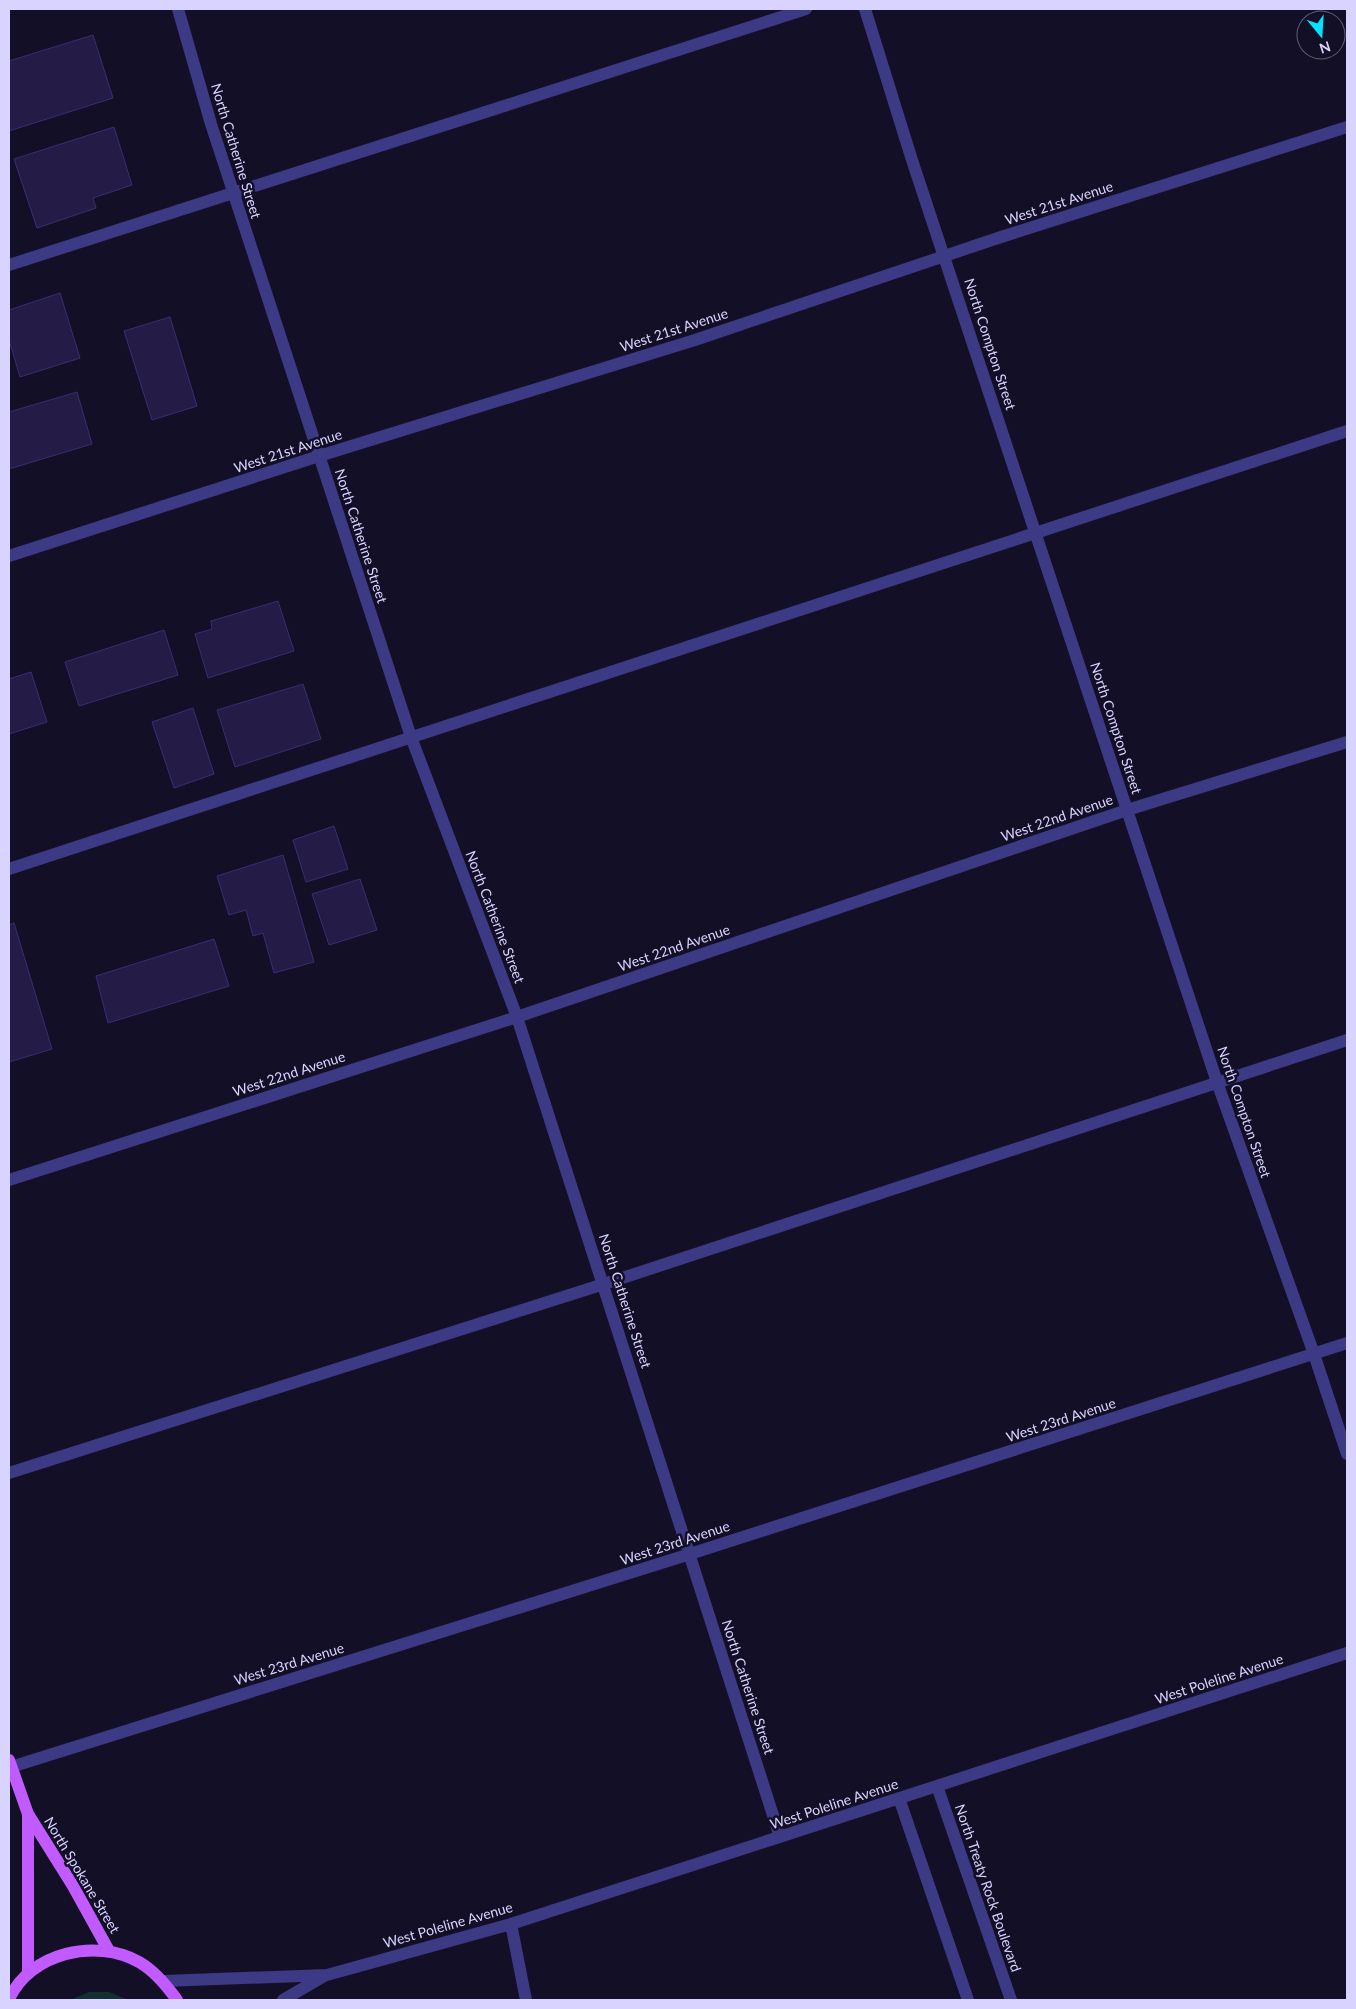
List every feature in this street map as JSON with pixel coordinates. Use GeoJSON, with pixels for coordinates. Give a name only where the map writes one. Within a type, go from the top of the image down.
{"type":"FeatureCollection","features":[{"type":"Feature","properties":{"kind":"main road","name":"North Spokane Street"},"geometry":{"type":"LineString","coordinates":[[10,1763],[28,1814],[73,1886],[109,1952]]}},
{"type":"Feature","properties":{"kind":"main road","name":"North Spokane Street"},"geometry":{"type":"LineString","coordinates":[[28,1814],[28,1974]]}},
{"type":"Feature","properties":{"kind":"main road"},"geometry":{"type":"LineString","coordinates":[[9,1999],[28,1974],[46,1961],[66,1953],[88,1950],[109,1952],[139,1962],[164,1981],[177,2000]]}},
{"type":"Feature","properties":{"kind":"street","name":"North Catherine Street"},"geometry":{"type":"LineString","coordinates":[[178,9],[233,193],[411,737],[517,1017],[780,1837]]}},
{"type":"Feature","properties":{"kind":"street"},"geometry":{"type":"LineString","coordinates":[[9,266],[806,9]]}},
{"type":"Feature","properties":{"kind":"street","name":"North Compton Street"},"geometry":{"type":"LineString","coordinates":[[865,9],[912,160],[946,257],[1216,1082],[1314,1354],[1347,1454]]}},
{"type":"Feature","properties":{"kind":"street","name":"West 21st Avenue"},"geometry":{"type":"LineString","coordinates":[[9,556],[319,456],[695,340],[998,238],[1347,127]]}},
{"type":"Feature","properties":{"kind":"street"},"geometry":{"type":"LineString","coordinates":[[9,869],[1347,431]]}},
{"type":"Feature","properties":{"kind":"street","name":"West 22nd Avenue"},"geometry":{"type":"LineString","coordinates":[[9,1180],[517,1017],[1127,810],[1347,742]]}},
{"type":"Feature","properties":{"kind":"street"},"geometry":{"type":"LineString","coordinates":[[9,1473],[604,1284],[1347,1040]]}},
{"type":"Feature","properties":{"kind":"street","name":"West 23rd Avenue"},"geometry":{"type":"LineString","coordinates":[[10,1763],[690,1554],[1347,1344]]}},
{"type":"Feature","properties":{"kind":"street","name":"West Poleline Avenue"},"geometry":{"type":"LineString","coordinates":[[164,1981],[327,1975],[511,1924],[1347,1653]]}},
{"type":"Feature","properties":{"kind":"street","name":"North Treaty Rock Boulevard"},"geometry":{"type":"LineString","coordinates":[[937,1786],[1011,2000]]}},
{"type":"Feature","properties":{"kind":"street"},"geometry":{"type":"LineString","coordinates":[[899,1798],[968,2000]]}},
{"type":"Feature","properties":{"kind":"street"},"geometry":{"type":"LineString","coordinates":[[511,1924],[526,2000]]}},
{"type":"Feature","properties":{"kind":"street","name":"West Poleline Avenue"},"geometry":{"type":"LineString","coordinates":[[283,2000],[327,1975]]}},
{"type":"Feature","properties":{"kind":"green space"},"geometry":{"type":"Polygon","coordinates":[[[89,1992],[109,1992],[129,2000],[70,2000],[89,1992]]]}},
{"type":"Feature","properties":{"kind":"building"},"geometry":{"type":"Polygon","coordinates":[[[93,35],[113,98],[9,131],[9,61],[93,35]]]}},
{"type":"Feature","properties":{"kind":"building"},"geometry":{"type":"Polygon","coordinates":[[[114,127],[132,185],[93,198],[96,208],[37,228],[14,159],[114,127]]]}},
{"type":"Feature","properties":{"kind":"building"},"geometry":{"type":"Polygon","coordinates":[[[60,293],[80,358],[20,377],[9,340],[9,310],[60,293]]]}},
{"type":"Feature","properties":{"kind":"building"},"geometry":{"type":"Polygon","coordinates":[[[170,317],[197,406],[152,420],[124,331],[170,317]]]}},
{"type":"Feature","properties":{"kind":"building"},"geometry":{"type":"Polygon","coordinates":[[[77,392],[92,444],[9,469],[9,412],[77,392]]]}},
{"type":"Feature","properties":{"kind":"building"},"geometry":{"type":"Polygon","coordinates":[[[278,601],[294,651],[208,678],[195,634],[212,629],[211,621],[278,601]]]}},
{"type":"Feature","properties":{"kind":"building"},"geometry":{"type":"Polygon","coordinates":[[[164,630],[178,675],[79,706],[65,662],[164,630]]]}},
{"type":"Feature","properties":{"kind":"building"},"geometry":{"type":"Polygon","coordinates":[[[31,672],[47,722],[9,734],[9,679],[31,672]]]}},
{"type":"Feature","properties":{"kind":"building"},"geometry":{"type":"Polygon","coordinates":[[[303,684],[321,739],[235,767],[217,710],[303,684]]]}},
{"type":"Feature","properties":{"kind":"building"},"geometry":{"type":"Polygon","coordinates":[[[193,708],[214,774],[174,788],[152,722],[193,708]]]}},
{"type":"Feature","properties":{"kind":"building"},"geometry":{"type":"Polygon","coordinates":[[[334,826],[348,869],[306,882],[293,840],[334,826]]]}},
{"type":"Feature","properties":{"kind":"building"},"geometry":{"type":"Polygon","coordinates":[[[283,855],[314,962],[274,973],[263,933],[253,936],[246,910],[229,915],[217,876],[283,855]]]}},
{"type":"Feature","properties":{"kind":"building"},"geometry":{"type":"Polygon","coordinates":[[[360,879],[377,930],[329,945],[312,894],[360,879]]]}},
{"type":"Feature","properties":{"kind":"building"},"geometry":{"type":"Polygon","coordinates":[[[14,923],[52,1049],[9,1062],[9,925],[14,923]]]}},
{"type":"Feature","properties":{"kind":"building"},"geometry":{"type":"Polygon","coordinates":[[[214,939],[229,986],[108,1023],[96,976],[214,939]]]}}]}
